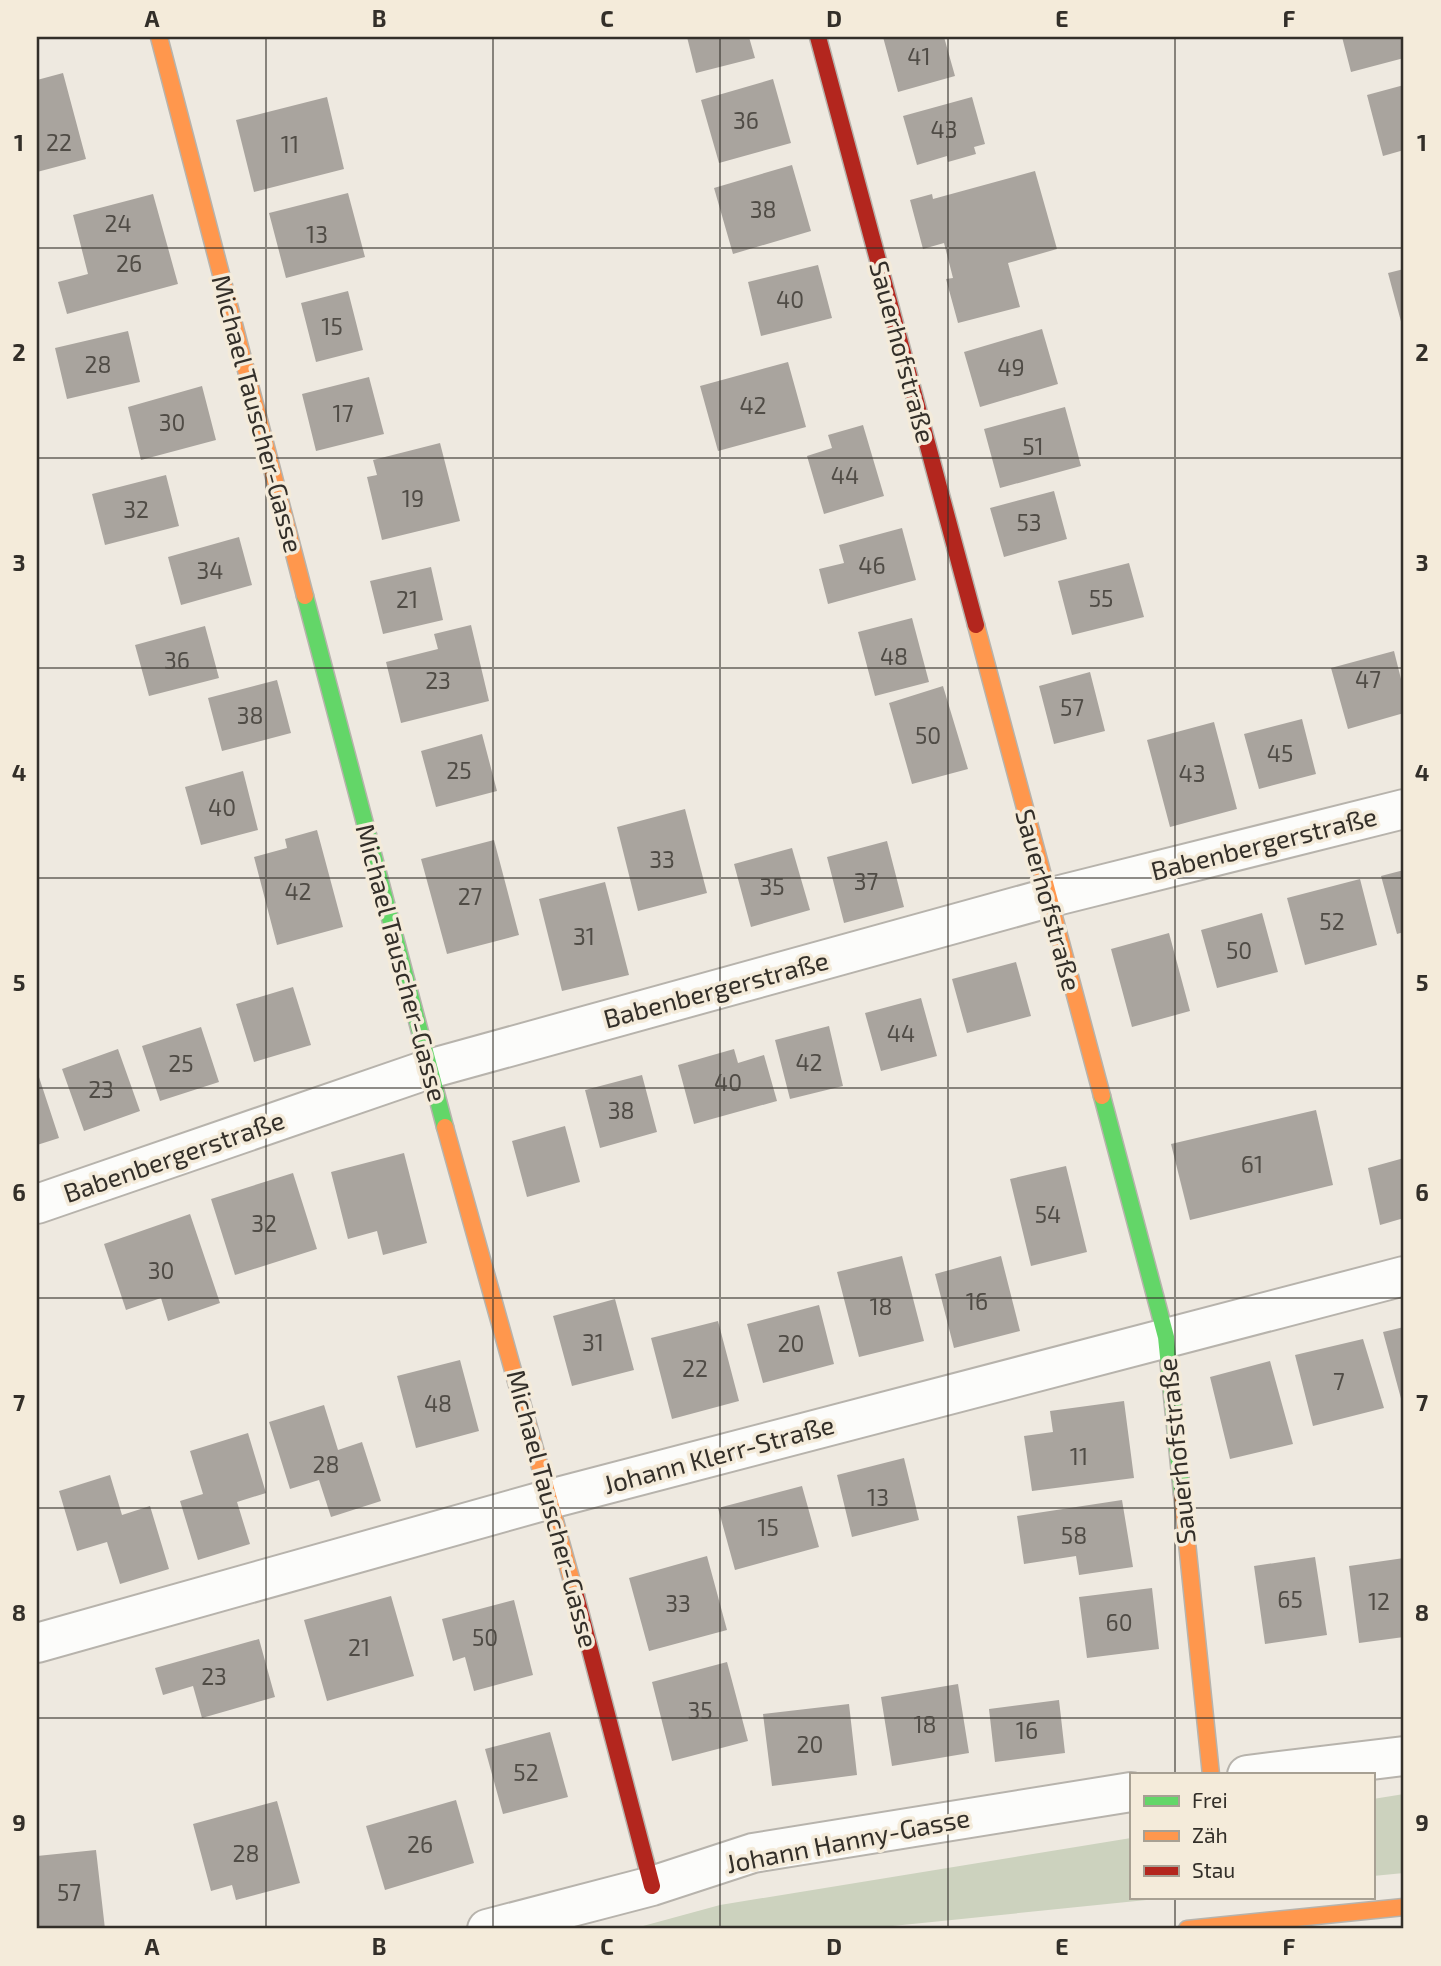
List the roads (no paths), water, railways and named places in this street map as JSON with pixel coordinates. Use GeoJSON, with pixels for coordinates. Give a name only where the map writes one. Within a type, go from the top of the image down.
{"type":"FeatureCollection","features":[{"type":"Feature","properties":{"kind":"street","name":"Michael Tauscher-Gasse"},"geometry":{"type":"LineString","coordinates":[[159,37],[429,1069],[551,1499],[652,1886]]}},
{"type":"Feature","properties":{"kind":"street","name":"Sauerhofstraße"},"geometry":{"type":"LineString","coordinates":[[818,37],[1166,1337],[1211,1773]]}},
{"type":"Feature","properties":{"kind":"street","name":"Babenbergerstraße"},"geometry":{"type":"LineString","coordinates":[[37,1204],[429,1069],[1048,898],[1404,809]]}},
{"type":"Feature","properties":{"kind":"street","name":"Johann Klerr-Straße"},"geometry":{"type":"LineString","coordinates":[[37,1643],[551,1499],[1404,1276]]}},
{"type":"Feature","properties":{"kind":"street"},"geometry":{"type":"LineString","coordinates":[[1264,1773],[1404,1756]]}},
{"type":"Feature","properties":{"kind":"street","name":"Johann Hanny-Gasse"},"geometry":{"type":"LineString","coordinates":[[487,1929],[652,1886],[753,1853],[1130,1793]]}},
{"type":"Feature","properties":{"kind":"street"},"geometry":{"type":"LineString","coordinates":[[1187,1929],[1404,1907]]}}]}
